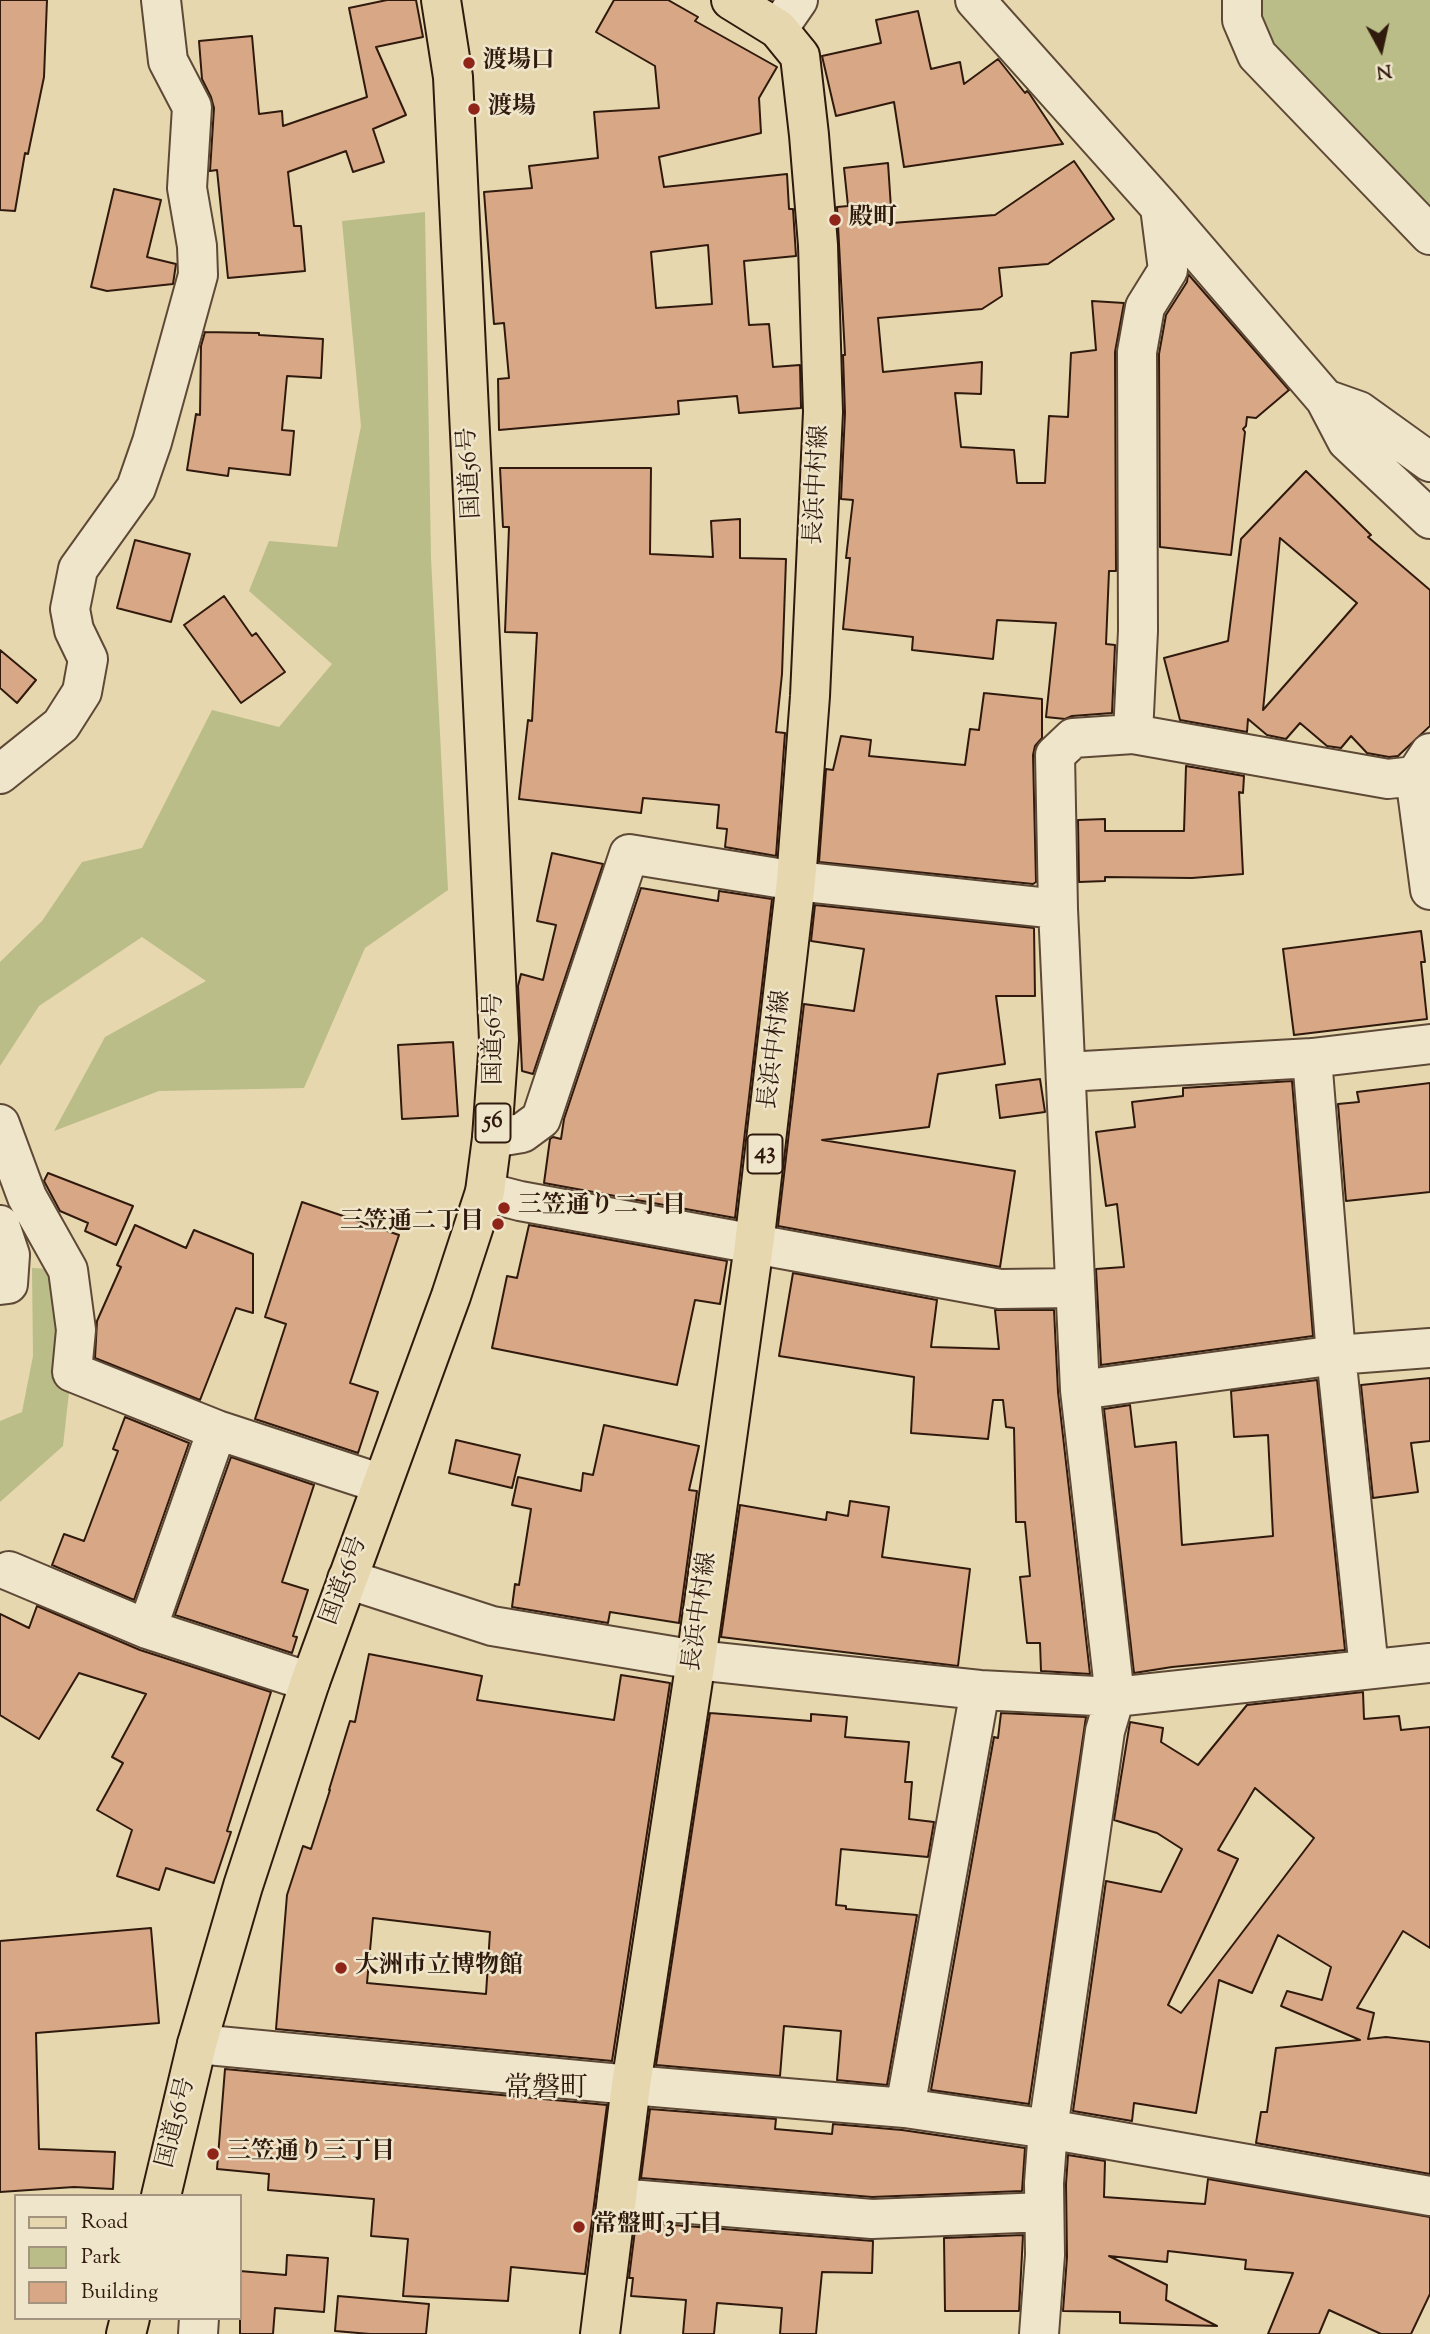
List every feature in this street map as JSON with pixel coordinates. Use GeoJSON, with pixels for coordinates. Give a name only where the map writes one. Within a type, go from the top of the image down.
{"type":"FeatureCollection","features":[{"type":"Feature","properties":{"kind":"main road","name":"国道56号"},"geometry":{"type":"LineString","coordinates":[[170,2187],[197,2044],[243,1886],[310,1682],[451,1296],[485,1192],[492,1138],[499,1040],[453,77],[441,0]]}},
{"type":"Feature","properties":{"kind":"main road","name":"長浜中村線"},"geometry":{"type":"LineString","coordinates":[[600,2334],[631,2085],[696,1660],[754,1245],[796,881],[810,696],[823,412],[818,245],[805,95],[800,56],[788,14],[731,0]]}},
{"type":"Feature","properties":{"kind":"street"},"geometry":{"type":"LineString","coordinates":[[0,774],[61,725],[82,692],[88,659],[74,631],[71,609],[78,569],[136,488],[152,442],[198,275],[197,246],[187,188],[192,107],[167,61],[161,0]]}},
{"type":"Feature","properties":{"kind":"street"},"geometry":{"type":"LineString","coordinates":[[975,0],[1160,207],[1325,399],[1347,441],[1430,519]]}},
{"type":"Feature","properties":{"kind":"street"},"geometry":{"type":"LineString","coordinates":[[1242,0],[1242,20],[1257,55],[1430,235]]}},
{"type":"Feature","properties":{"kind":"street"},"geometry":{"type":"LineString","coordinates":[[1133,734],[1138,631],[1137,352],[1145,307],[1168,270],[1160,207]]}},
{"type":"Feature","properties":{"kind":"street"},"geometry":{"type":"LineString","coordinates":[[1325,399],[1359,411],[1430,462]]}},
{"type":"Feature","properties":{"kind":"street"},"geometry":{"type":"LineString","coordinates":[[1039,2334],[1045,2255],[1044,2183],[1048,2129],[1105,1731],[1115,1697],[1080,1390],[1058,909],[1055,755],[1073,738],[1133,734],[1388,779],[1422,765],[1430,890]]}},
{"type":"Feature","properties":{"kind":"street"},"geometry":{"type":"LineString","coordinates":[[492,1138],[522,1133],[541,1119],[629,855],[796,881],[1058,909]]}},
{"type":"Feature","properties":{"kind":"street"},"geometry":{"type":"LineString","coordinates":[[1066,1072],[1312,1058],[1430,1044]]}},
{"type":"Feature","properties":{"kind":"street"},"geometry":{"type":"LineString","coordinates":[[1312,1058],[1336,1354],[1368,1669]]}},
{"type":"Feature","properties":{"kind":"street"},"geometry":{"type":"LineString","coordinates":[[0,1124],[27,1197],[68,1270],[76,1330],[72,1372],[216,1430],[382,1484]]}},
{"type":"Feature","properties":{"kind":"street"},"geometry":{"type":"LineString","coordinates":[[485,1192],[520,1201],[1000,1289],[1074,1288]]}},
{"type":"Feature","properties":{"kind":"street"},"geometry":{"type":"LineString","coordinates":[[0,1225],[10,1255],[8,1283],[0,1285]]}},
{"type":"Feature","properties":{"kind":"street"},"geometry":{"type":"LineString","coordinates":[[1080,1390],[1336,1354],[1430,1349]]}},
{"type":"Feature","properties":{"kind":"street"},"geometry":{"type":"LineString","coordinates":[[146,1629],[216,1430]]}},
{"type":"Feature","properties":{"kind":"street"},"geometry":{"type":"LineString","coordinates":[[9,1571],[146,1629],[310,1682]]}},
{"type":"Feature","properties":{"kind":"street"},"geometry":{"type":"LineString","coordinates":[[347,1579],[492,1626],[696,1660],[979,1690],[1115,1697],[1430,1663]]}},
{"type":"Feature","properties":{"kind":"street"},"geometry":{"type":"LineString","coordinates":[[905,2108],[979,1690]]}},
{"type":"Feature","properties":{"kind":"street"},"geometry":{"type":"LineString","coordinates":[[197,2044],[905,2108],[1048,2129],[1430,2196]]}},
{"type":"Feature","properties":{"kind":"street"},"geometry":{"type":"LineString","coordinates":[[617,2198],[872,2219],[1044,2212]]}},
{"type":"Feature","properties":{"kind":"green space"},"geometry":{"type":"Polygon","coordinates":[[[1242,0],[1430,0],[1430,235],[1261,59],[1242,0]]]}},
{"type":"Feature","properties":{"kind":"green space"},"geometry":{"type":"Polygon","coordinates":[[[425,212],[431,558],[448,890],[365,948],[304,1088],[159,1091],[54,1131],[105,1037],[206,981],[142,937],[39,1006],[0,1066],[0,962],[42,921],[82,862],[142,848],[212,710],[279,727],[332,664],[249,591],[269,541],[337,547],[361,426],[342,221],[425,212]]]}},
{"type":"Feature","properties":{"kind":"green space"},"geometry":{"type":"Polygon","coordinates":[[[32,1268],[68,1270],[76,1330],[63,1446],[0,1502],[0,1421],[22,1412],[33,1356],[32,1268]]]}},
{"type":"Feature","properties":{"kind":"building"},"geometry":{"type":"Polygon","coordinates":[[[0,0],[47,0],[44,77],[28,154],[25,153],[15,211],[0,210],[0,0]]]}},
{"type":"Feature","properties":{"kind":"building"},"geometry":{"type":"Polygon","coordinates":[[[387,0],[416,0],[423,37],[376,47],[406,115],[373,129],[384,162],[353,172],[346,151],[288,172],[294,226],[301,226],[305,271],[228,278],[217,170],[210,171],[214,108],[202,79],[199,41],[252,36],[259,114],[282,111],[283,126],[367,97],[349,8],[387,0]]]}},
{"type":"Feature","properties":{"kind":"building"},"geometry":{"type":"Polygon","coordinates":[[[614,0],[668,0],[698,17],[695,21],[777,67],[759,98],[761,133],[659,157],[664,187],[787,174],[789,209],[793,209],[796,256],[744,261],[749,325],[769,324],[773,367],[800,365],[801,408],[739,413],[737,396],[678,401],[679,414],[499,430],[498,379],[509,378],[504,323],[494,324],[484,192],[532,188],[529,166],[598,158],[594,112],[659,108],[655,66],[596,32],[614,0]],[[708,245],[651,252],[656,308],[712,304],[708,245]]]}},
{"type":"Feature","properties":{"kind":"building"},"geometry":{"type":"Polygon","coordinates":[[[918,11],[931,69],[960,62],[964,84],[998,59],[1025,93],[1029,93],[1063,144],[904,167],[894,102],[836,116],[822,56],[881,43],[876,20],[918,11]]]}},
{"type":"Feature","properties":{"kind":"building"},"geometry":{"type":"Polygon","coordinates":[[[1074,161],[1114,219],[1048,264],[999,268],[1002,296],[982,309],[878,318],[883,372],[982,362],[981,394],[955,393],[961,447],[1014,450],[1017,483],[1045,483],[1049,416],[1068,417],[1071,353],[1096,350],[1092,301],[1124,303],[1115,352],[1116,571],[1109,571],[1106,644],[1115,645],[1112,713],[1065,719],[1046,717],[1056,623],[997,620],[993,659],[912,650],[913,637],[843,629],[850,558],[846,558],[853,500],[841,499],[845,355],[837,207],[848,206],[844,168],[888,163],[892,223],[995,215],[1074,161]]]}},
{"type":"Feature","properties":{"kind":"building"},"geometry":{"type":"Polygon","coordinates":[[[114,189],[161,200],[147,257],[176,264],[173,284],[107,291],[91,287],[114,189]]]}},
{"type":"Feature","properties":{"kind":"building"},"geometry":{"type":"Polygon","coordinates":[[[1188,274],[1289,390],[1256,418],[1247,417],[1243,429],[1245,432],[1231,555],[1160,547],[1159,354],[1166,315],[1187,282],[1188,274]]]}},
{"type":"Feature","properties":{"kind":"building"},"geometry":{"type":"Polygon","coordinates":[[[205,332],[259,333],[323,339],[321,378],[287,376],[282,430],[294,431],[290,475],[229,468],[228,476],[187,470],[196,414],[200,415],[201,346],[205,332]]]}},
{"type":"Feature","properties":{"kind":"building"},"geometry":{"type":"Polygon","coordinates":[[[500,468],[651,468],[650,554],[713,557],[711,521],[740,519],[740,558],[786,559],[782,674],[776,732],[785,733],[776,856],[725,847],[727,829],[717,828],[719,805],[643,798],[641,813],[519,799],[528,720],[532,721],[537,633],[505,632],[509,527],[503,527],[500,468]]]}},
{"type":"Feature","properties":{"kind":"building"},"geometry":{"type":"Polygon","coordinates":[[[1306,471],[1371,535],[1368,537],[1430,590],[1430,726],[1398,756],[1367,753],[1351,736],[1341,748],[1327,746],[1300,723],[1286,739],[1267,735],[1248,719],[1247,732],[1180,720],[1164,658],[1228,641],[1241,539],[1306,471]],[[1280,538],[1263,710],[1357,603],[1280,538]]]}},
{"type":"Feature","properties":{"kind":"building"},"geometry":{"type":"Polygon","coordinates":[[[135,540],[190,554],[171,622],[117,608],[135,540]]]}},
{"type":"Feature","properties":{"kind":"building"},"geometry":{"type":"Polygon","coordinates":[[[224,596],[252,636],[256,633],[285,672],[241,703],[184,625],[224,596]]]}},
{"type":"Feature","properties":{"kind":"building"},"geometry":{"type":"Polygon","coordinates":[[[0,650],[36,680],[17,703],[0,688],[0,650]]]}},
{"type":"Feature","properties":{"kind":"building"},"geometry":{"type":"Polygon","coordinates":[[[984,693],[1042,699],[1042,738],[1035,746],[1033,755],[1036,882],[1033,884],[819,862],[826,769],[833,770],[841,736],[871,740],[869,756],[965,765],[970,729],[979,730],[984,693]]]}},
{"type":"Feature","properties":{"kind":"building"},"geometry":{"type":"Polygon","coordinates":[[[1186,766],[1244,776],[1243,793],[1239,792],[1243,874],[1192,878],[1105,877],[1105,881],[1079,882],[1078,820],[1105,819],[1105,831],[1184,831],[1186,766]]]}},
{"type":"Feature","properties":{"kind":"building"},"geometry":{"type":"Polygon","coordinates":[[[552,853],[603,864],[533,1074],[522,1071],[518,986],[521,974],[543,980],[556,925],[537,921],[552,853]]]}},
{"type":"Feature","properties":{"kind":"building"},"geometry":{"type":"Polygon","coordinates":[[[641,888],[718,901],[719,891],[772,899],[735,1218],[544,1183],[550,1139],[561,1139],[564,1119],[641,888]]]}},
{"type":"Feature","properties":{"kind":"building"},"geometry":{"type":"Polygon","coordinates":[[[815,905],[1034,928],[1035,996],[996,996],[1005,1064],[938,1074],[929,1127],[822,1140],[1015,1171],[1000,1267],[778,1226],[804,1004],[854,1011],[864,949],[811,941],[815,905]]]}},
{"type":"Feature","properties":{"kind":"building"},"geometry":{"type":"Polygon","coordinates":[[[1421,931],[1425,962],[1421,962],[1427,1019],[1294,1035],[1283,949],[1421,931]]]}},
{"type":"Feature","properties":{"kind":"building"},"geometry":{"type":"Polygon","coordinates":[[[453,1042],[458,1116],[402,1119],[398,1045],[453,1042]]]}},
{"type":"Feature","properties":{"kind":"building"},"geometry":{"type":"Polygon","coordinates":[[[1040,1079],[1045,1112],[1000,1118],[996,1085],[1040,1079]]]}},
{"type":"Feature","properties":{"kind":"building"},"geometry":{"type":"Polygon","coordinates":[[[1292,1081],[1313,1336],[1101,1365],[1096,1269],[1124,1267],[1117,1204],[1106,1206],[1096,1132],[1135,1127],[1132,1102],[1183,1096],[1183,1088],[1292,1081]]]}},
{"type":"Feature","properties":{"kind":"building"},"geometry":{"type":"Polygon","coordinates":[[[1430,1083],[1430,1192],[1346,1201],[1338,1104],[1359,1102],[1357,1092],[1430,1083]]]}},
{"type":"Feature","properties":{"kind":"building"},"geometry":{"type":"Polygon","coordinates":[[[48,1173],[133,1206],[116,1245],[85,1231],[88,1223],[60,1211],[44,1181],[48,1173]]]}},
{"type":"Feature","properties":{"kind":"building"},"geometry":{"type":"Polygon","coordinates":[[[302,1202],[399,1235],[350,1383],[378,1392],[358,1453],[255,1419],[286,1324],[265,1317],[302,1202]]]}},
{"type":"Feature","properties":{"kind":"building"},"geometry":{"type":"Polygon","coordinates":[[[135,1225],[186,1248],[194,1230],[253,1254],[253,1313],[236,1308],[200,1400],[95,1358],[97,1321],[121,1267],[117,1265],[135,1225]]]}},
{"type":"Feature","properties":{"kind":"building"},"geometry":{"type":"Polygon","coordinates":[[[529,1225],[727,1261],[720,1304],[695,1300],[677,1385],[492,1348],[507,1276],[517,1278],[529,1225]]]}},
{"type":"Feature","properties":{"kind":"building"},"geometry":{"type":"Polygon","coordinates":[[[793,1273],[937,1300],[931,1347],[999,1349],[995,1310],[1054,1310],[1058,1392],[1090,1674],[1041,1671],[1040,1643],[1027,1643],[1020,1577],[1030,1576],[1025,1522],[1016,1522],[1014,1428],[1006,1427],[1003,1400],[993,1400],[988,1439],[911,1433],[914,1377],[779,1356],[793,1273]]]}},
{"type":"Feature","properties":{"kind":"building"},"geometry":{"type":"Polygon","coordinates":[[[1430,1378],[1430,1441],[1411,1443],[1418,1492],[1373,1498],[1361,1385],[1430,1378]]]}},
{"type":"Feature","properties":{"kind":"building"},"geometry":{"type":"Polygon","coordinates":[[[1317,1380],[1345,1650],[1134,1673],[1104,1409],[1130,1405],[1135,1447],[1176,1442],[1182,1545],[1273,1536],[1268,1435],[1234,1437],[1231,1391],[1317,1380]]]}},
{"type":"Feature","properties":{"kind":"building"},"geometry":{"type":"Polygon","coordinates":[[[125,1417],[189,1443],[134,1600],[52,1565],[64,1534],[84,1541],[118,1451],[113,1449],[125,1417]]]}},
{"type":"Feature","properties":{"kind":"building"},"geometry":{"type":"Polygon","coordinates":[[[604,1425],[699,1446],[689,1490],[697,1491],[679,1623],[610,1612],[608,1623],[512,1607],[515,1584],[519,1585],[531,1509],[512,1505],[518,1477],[581,1491],[583,1473],[593,1475],[604,1425]]]}},
{"type":"Feature","properties":{"kind":"building"},"geometry":{"type":"Polygon","coordinates":[[[456,1440],[520,1455],[512,1488],[449,1473],[456,1440]]]}},
{"type":"Feature","properties":{"kind":"building"},"geometry":{"type":"Polygon","coordinates":[[[231,1457],[314,1485],[282,1582],[308,1590],[293,1636],[297,1637],[292,1653],[175,1615],[231,1457]]]}},
{"type":"Feature","properties":{"kind":"building"},"geometry":{"type":"Polygon","coordinates":[[[850,1501],[889,1507],[882,1557],[970,1569],[958,1666],[721,1637],[740,1505],[826,1520],[827,1512],[848,1516],[850,1501]]]}},
{"type":"Feature","properties":{"kind":"building"},"geometry":{"type":"Polygon","coordinates":[[[37,1606],[140,1650],[271,1692],[227,1831],[231,1832],[214,1883],[166,1868],[159,1890],[117,1876],[132,1830],[97,1810],[123,1763],[112,1757],[146,1694],[79,1673],[39,1739],[0,1715],[0,1614],[29,1628],[37,1606]]]}},
{"type":"Feature","properties":{"kind":"building"},"geometry":{"type":"Polygon","coordinates":[[[369,1654],[482,1676],[477,1700],[614,1720],[621,1675],[670,1683],[612,2061],[276,2029],[287,1895],[303,1846],[311,1849],[350,1721],[355,1722],[369,1654]],[[373,1918],[367,1983],[486,1994],[490,1932],[373,1918]]]}},
{"type":"Feature","properties":{"kind":"building"},"geometry":{"type":"Polygon","coordinates":[[[1363,1692],[1364,1719],[1399,1716],[1401,1730],[1430,1727],[1430,1948],[1403,1931],[1357,2008],[1374,2013],[1368,2039],[1386,2037],[1430,2042],[1430,2174],[1256,2143],[1261,2112],[1267,2112],[1276,2048],[1360,2040],[1281,2006],[1287,1991],[1322,2000],[1331,1967],[1278,1935],[1252,1993],[1219,1980],[1196,2113],[1134,2103],[1132,2121],[1073,2111],[1106,1881],[1161,1892],[1182,1849],[1157,1833],[1114,1820],[1130,1722],[1163,1728],[1161,1742],[1198,1765],[1247,1705],[1363,1692]],[[1255,1788],[1218,1850],[1238,1859],[1168,2005],[1181,2013],[1314,1838],[1255,1788]]]}},
{"type":"Feature","properties":{"kind":"building"},"geometry":{"type":"Polygon","coordinates":[[[710,1713],[811,1721],[811,1714],[847,1717],[845,1737],[909,1742],[905,1782],[912,1782],[909,1819],[934,1822],[928,1857],[841,1849],[836,1905],[846,1906],[846,1909],[917,1915],[887,2085],[837,2080],[841,2031],[784,2026],[780,2076],[656,2065],[710,1713]]]}},
{"type":"Feature","properties":{"kind":"building"},"geometry":{"type":"Polygon","coordinates":[[[1001,1713],[1086,1717],[1029,2104],[931,2090],[994,1737],[998,1738],[1001,1713]]]}},
{"type":"Feature","properties":{"kind":"building"},"geometry":{"type":"Polygon","coordinates":[[[151,1928],[159,2023],[36,2033],[39,2149],[115,2152],[113,2189],[74,2187],[0,2192],[0,1941],[151,1928]]]}},
{"type":"Feature","properties":{"kind":"building"},"geometry":{"type":"Polygon","coordinates":[[[225,2069],[607,2105],[585,2274],[511,2267],[508,2301],[403,2296],[408,2239],[371,2236],[374,2199],[268,2190],[269,2174],[217,2169],[225,2069]]]}},
{"type":"Feature","properties":{"kind":"building"},"geometry":{"type":"Polygon","coordinates":[[[650,2109],[776,2119],[775,2129],[832,2134],[833,2124],[902,2130],[1025,2148],[1022,2191],[872,2197],[641,2178],[650,2109]]]}},
{"type":"Feature","properties":{"kind":"building"},"geometry":{"type":"Polygon","coordinates":[[[1068,2155],[1105,2161],[1104,2197],[1205,2204],[1208,2179],[1430,2217],[1430,2294],[1411,2334],[1381,2334],[1329,2310],[1319,2334],[1268,2334],[1293,2273],[1245,2269],[1246,2260],[1168,2251],[1167,2262],[1109,2256],[1167,2285],[1166,2300],[1217,2326],[1120,2323],[1120,2312],[1063,2311],[1067,2257],[1068,2155]]]}},
{"type":"Feature","properties":{"kind":"building"},"geometry":{"type":"Polygon","coordinates":[[[636,2222],[873,2241],[872,2273],[822,2272],[816,2334],[780,2334],[782,2308],[717,2303],[714,2334],[683,2334],[686,2300],[631,2296],[633,2278],[629,2278],[636,2222]]]}},
{"type":"Feature","properties":{"kind":"building"},"geometry":{"type":"Polygon","coordinates":[[[1023,2235],[1019,2311],[945,2311],[944,2238],[1023,2235]]]}},
{"type":"Feature","properties":{"kind":"building"},"geometry":{"type":"Polygon","coordinates":[[[287,2255],[328,2258],[324,2312],[275,2308],[273,2334],[240,2334],[242,2271],[286,2275],[287,2255]]]}},
{"type":"Feature","properties":{"kind":"building"},"geometry":{"type":"Polygon","coordinates":[[[338,2296],[429,2304],[426,2334],[335,2331],[338,2296]]]}},
{"type":"Feature","properties":{"kind":"place","name":"渡場口"},"geometry":{"type":"Point","coordinates":[469,63]}},
{"type":"Feature","properties":{"kind":"place","name":"渡場"},"geometry":{"type":"Point","coordinates":[474,109]}},
{"type":"Feature","properties":{"kind":"place","name":"殿町"},"geometry":{"type":"Point","coordinates":[835,220]}},
{"type":"Feature","properties":{"kind":"place","name":"三笠通り二丁目"},"geometry":{"type":"Point","coordinates":[504,1208]}},
{"type":"Feature","properties":{"kind":"place","name":"三笠通二丁目"},"geometry":{"type":"Point","coordinates":[498,1224]}},
{"type":"Feature","properties":{"kind":"place","name":"大洲市立博物館"},"geometry":{"type":"Point","coordinates":[341,1968]}},
{"type":"Feature","properties":{"kind":"place","name":"三笠通り三丁目"},"geometry":{"type":"Point","coordinates":[213,2154]}},
{"type":"Feature","properties":{"kind":"place","name":"常盤町3丁目"},"geometry":{"type":"Point","coordinates":[579,2227]}},
{"type":"Feature","properties":{"kind":"district","name":"常磐町"},"geometry":{"type":"Point","coordinates":[546,2091]}}]}
